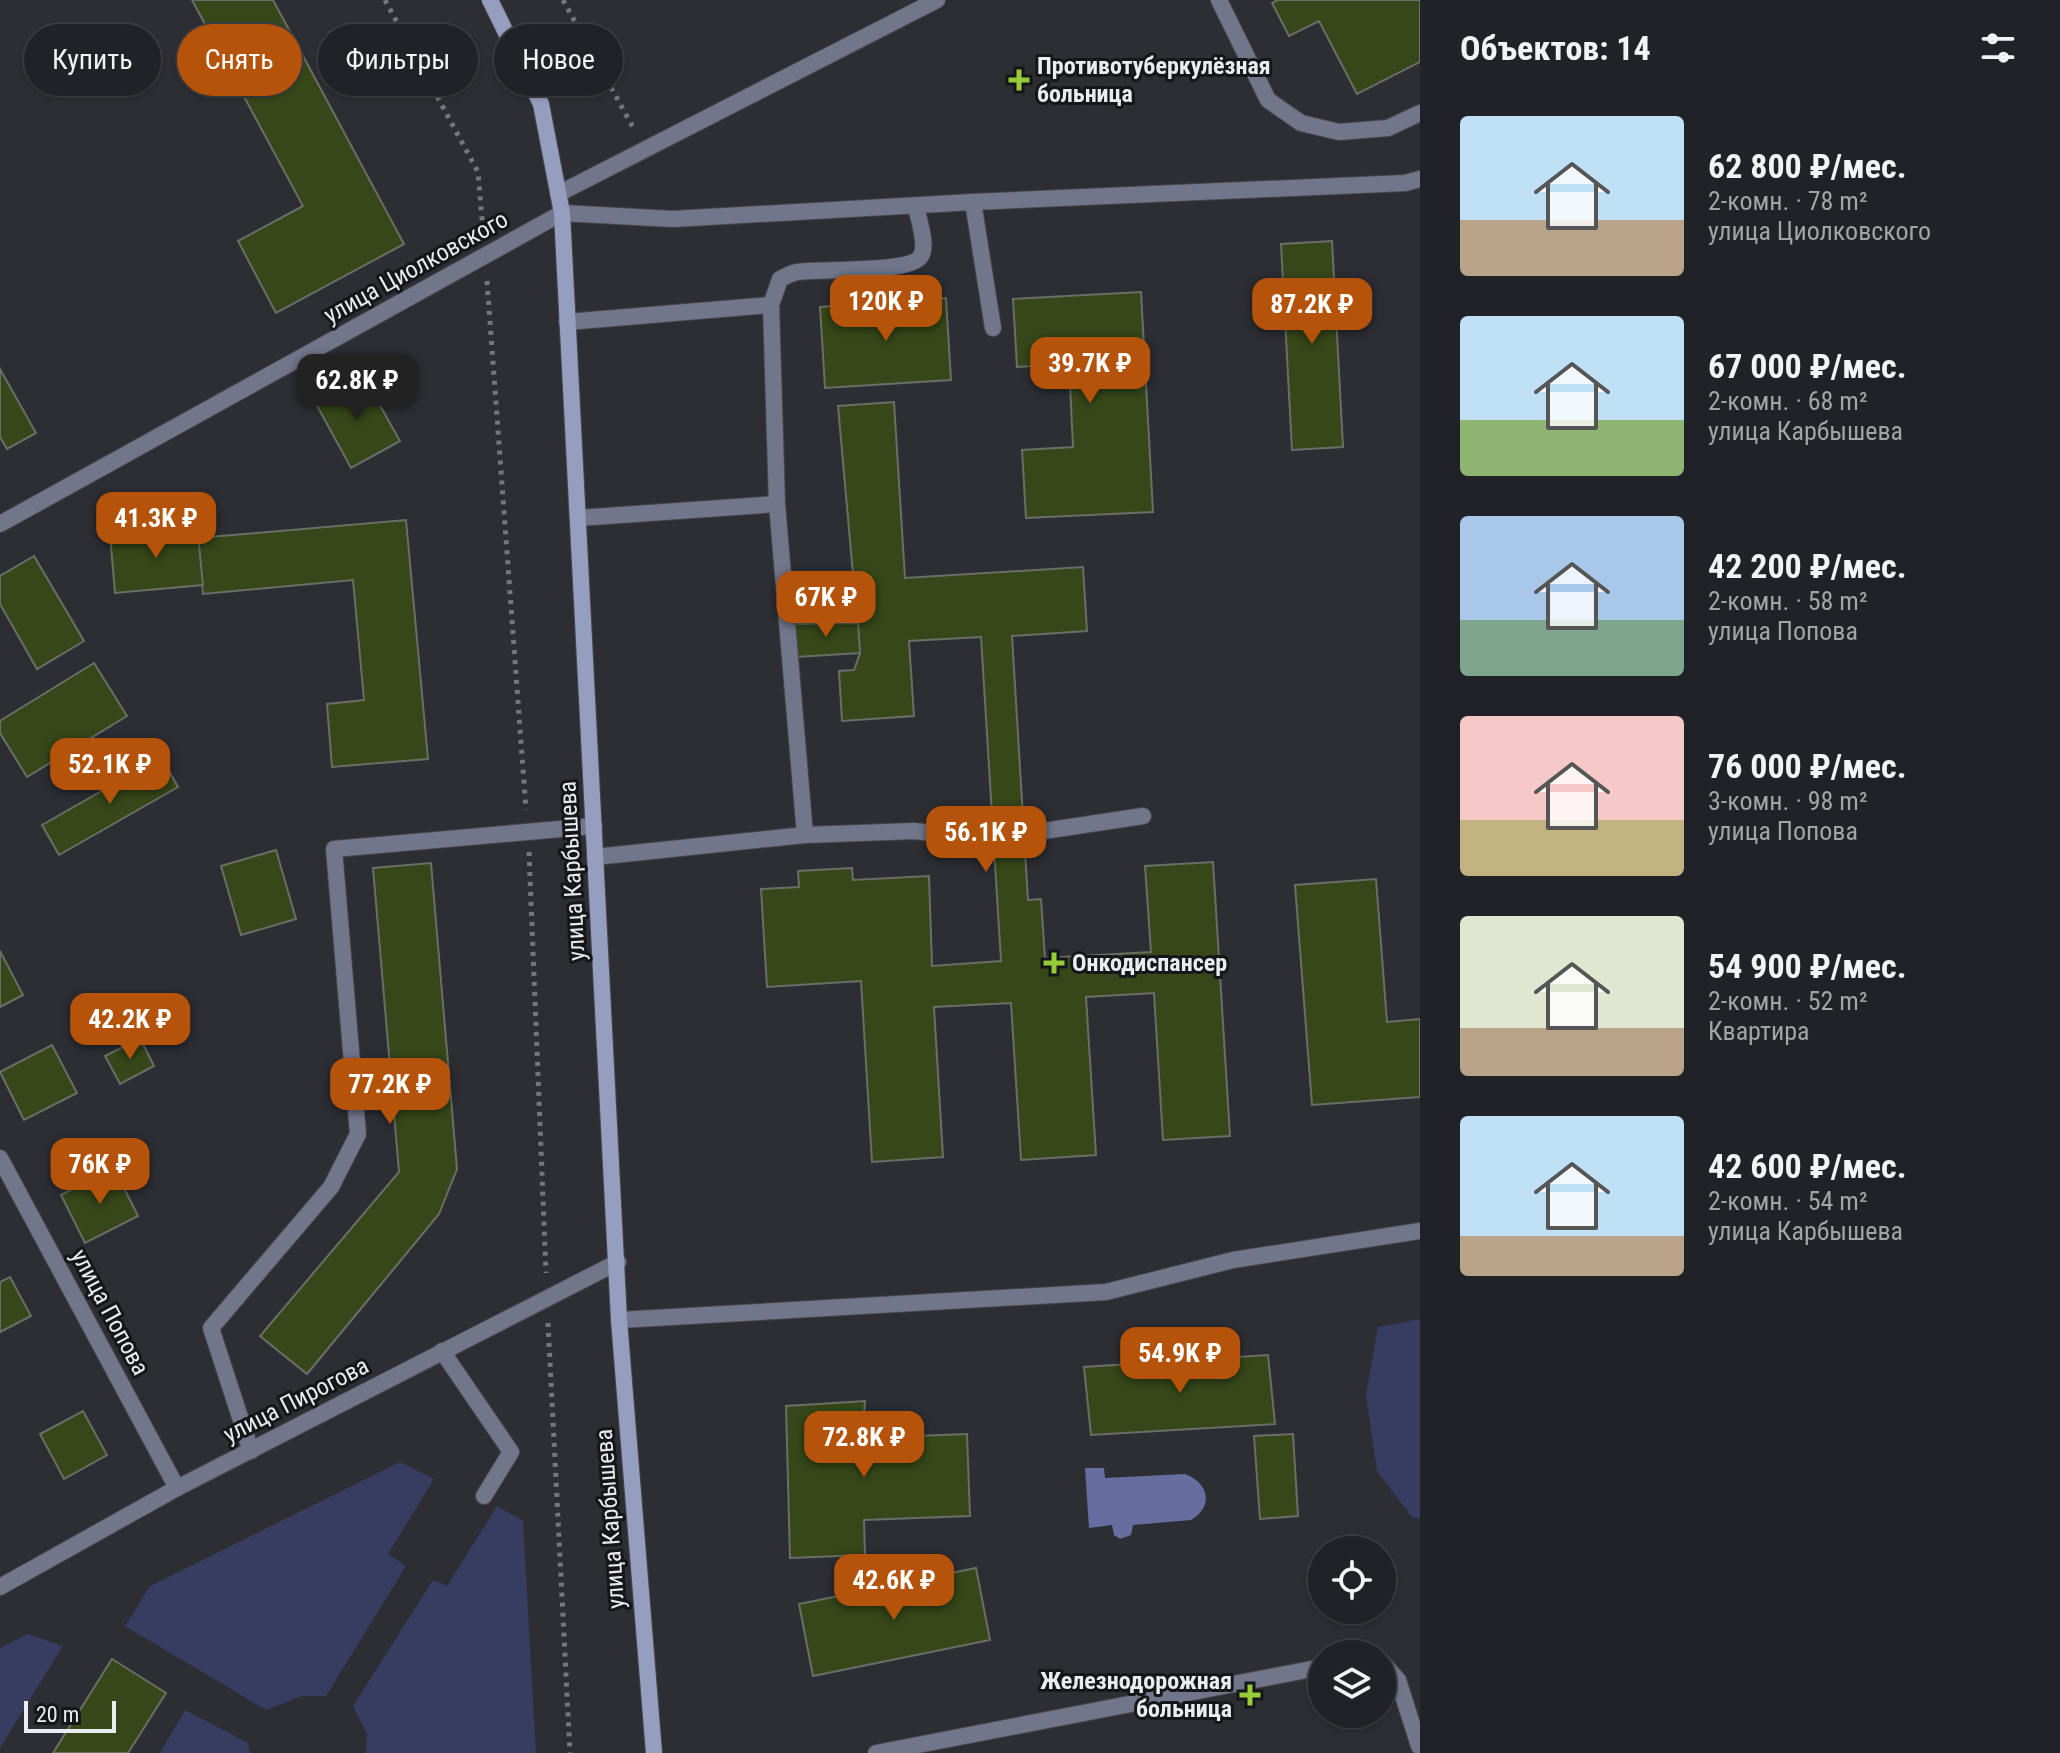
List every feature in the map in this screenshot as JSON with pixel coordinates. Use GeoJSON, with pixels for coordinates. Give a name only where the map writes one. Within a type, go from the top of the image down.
{"type":"FeatureCollection","features":[{"type":"Feature","properties":{"kind":"main road","name":"улица Карбышева"},"geometry":{"type":"LineString","coordinates":[[490,0],[541,104],[562,213],[619,1320],[654,1753]]}},
{"type":"Feature","properties":{"kind":"street"},"geometry":{"type":"LineString","coordinates":[[558,194],[937,0]]}},
{"type":"Feature","properties":{"kind":"street"},"geometry":{"type":"LineString","coordinates":[[1219,0],[1268,100],[1301,123],[1339,132],[1388,128],[1420,113]]}},
{"type":"Feature","properties":{"kind":"street"},"geometry":{"type":"LineString","coordinates":[[562,213],[673,219],[1390,184],[1420,179]]}},
{"type":"Feature","properties":{"kind":"street"},"geometry":{"type":"LineString","coordinates":[[973,202],[993,328]]}},
{"type":"Feature","properties":{"kind":"street"},"geometry":{"type":"LineString","coordinates":[[805,835],[777,504],[771,305],[780,279],[795,272],[895,267],[916,260],[922,255],[923,246],[916,206]]}},
{"type":"Feature","properties":{"kind":"street","name":"улица Циолковского"},"geometry":{"type":"LineString","coordinates":[[1,521],[562,213]]}},
{"type":"Feature","properties":{"kind":"street"},"geometry":{"type":"LineString","coordinates":[[567,322],[771,305]]}},
{"type":"Feature","properties":{"kind":"street"},"geometry":{"type":"LineString","coordinates":[[578,518],[777,504]]}},
{"type":"Feature","properties":{"kind":"street"},"geometry":{"type":"LineString","coordinates":[[595,857],[805,835],[914,831],[990,839],[1143,816]]}},
{"type":"Feature","properties":{"kind":"street"},"geometry":{"type":"LineString","coordinates":[[251,1451],[211,1328],[331,1187],[358,1134],[334,849],[594,826]]}},
{"type":"Feature","properties":{"kind":"street","name":"улица Попова"},"geometry":{"type":"LineString","coordinates":[[0,1158],[177,1488]]}},
{"type":"Feature","properties":{"kind":"street"},"geometry":{"type":"LineString","coordinates":[[619,1320],[1106,1292],[1233,1260],[1420,1231]]}},
{"type":"Feature","properties":{"kind":"street","name":"улица Пирогова"},"geometry":{"type":"LineString","coordinates":[[0,1587],[177,1488],[618,1262]]}},
{"type":"Feature","properties":{"kind":"street"},"geometry":{"type":"LineString","coordinates":[[442,1351],[511,1452],[484,1496]]}},
{"type":"Feature","properties":{"kind":"street"},"geometry":{"type":"LineString","coordinates":[[876,1753],[1308,1670]]}},
{"type":"Feature","properties":{"kind":"street"},"geometry":{"type":"LineString","coordinates":[[1396,1678],[1419,1746]]}},
{"type":"Feature","properties":{"kind":"path"},"geometry":{"type":"LineString","coordinates":[[385,0],[478,172],[528,832],[570,1753]]}},
{"type":"Feature","properties":{"kind":"path"},"geometry":{"type":"LineString","coordinates":[[563,0],[646,149]]}},
{"type":"Feature","properties":{"kind":"shaded area"},"geometry":{"type":"Polygon","coordinates":[[[1420,1319],[1420,1519],[1412,1517],[1377,1471],[1366,1395],[1378,1327],[1420,1319]]]}},
{"type":"Feature","properties":{"kind":"shaded area"},"geometry":{"type":"Polygon","coordinates":[[[400,1462],[434,1479],[388,1554],[406,1566],[326,1696],[302,1696],[266,1710],[125,1626],[150,1586],[400,1462]]]}},
{"type":"Feature","properties":{"kind":"shaded area"},"geometry":{"type":"Polygon","coordinates":[[[1085,1468],[1104,1468],[1105,1478],[1185,1474],[1204,1489],[1206,1502],[1191,1520],[1133,1525],[1131,1535],[1120,1539],[1114,1535],[1112,1525],[1089,1528],[1085,1468]]]}},
{"type":"Feature","properties":{"kind":"shaded area"},"geometry":{"type":"Polygon","coordinates":[[[497,1506],[523,1521],[536,1753],[366,1753],[367,1734],[353,1706],[433,1580],[447,1586],[497,1506]]]}},
{"type":"Feature","properties":{"kind":"shaded area"},"geometry":{"type":"Polygon","coordinates":[[[28,1634],[63,1646],[0,1748],[0,1648],[28,1634]]]}},
{"type":"Feature","properties":{"kind":"shaded area"},"geometry":{"type":"Polygon","coordinates":[[[185,1710],[248,1743],[250,1753],[160,1753],[185,1710]]]}},
{"type":"Feature","properties":{"kind":"building"},"geometry":{"type":"Polygon","coordinates":[[[192,0],[273,0],[286,24],[205,24],[192,0]]]}},
{"type":"Feature","properties":{"kind":"building"},"geometry":{"type":"Polygon","coordinates":[[[1278,0],[1420,0],[1420,62],[1357,94],[1319,21],[1289,36],[1272,3],[1278,0]]]}},
{"type":"Feature","properties":{"kind":"building"},"geometry":{"type":"Polygon","coordinates":[[[302,54],[318,84],[318,96],[325,96],[404,244],[276,313],[238,241],[303,206],[244,96],[302,96],[302,54]]]}},
{"type":"Feature","properties":{"kind":"building"},"geometry":{"type":"Polygon","coordinates":[[[1332,241],[1343,447],[1292,450],[1281,244],[1332,241]]]}},
{"type":"Feature","properties":{"kind":"building"},"geometry":{"type":"Polygon","coordinates":[[[1141,292],[1153,512],[1026,518],[1022,450],[1073,447],[1069,364],[1017,367],[1013,299],[1141,292]]]}},
{"type":"Feature","properties":{"kind":"building"},"geometry":{"type":"Polygon","coordinates":[[[946,298],[951,380],[825,388],[820,307],[946,298]]]}},
{"type":"Feature","properties":{"kind":"building"},"geometry":{"type":"Polygon","coordinates":[[[0,369],[36,433],[7,449],[0,437],[0,369]]]}},
{"type":"Feature","properties":{"kind":"building"},"geometry":{"type":"Polygon","coordinates":[[[363,375],[400,441],[351,468],[315,402],[363,375]]]}},
{"type":"Feature","properties":{"kind":"building"},"geometry":{"type":"Polygon","coordinates":[[[894,402],[905,578],[1083,567],[1087,631],[1012,636],[1028,900],[1041,899],[1045,958],[1151,952],[1145,866],[1213,862],[1230,1136],[1163,1140],[1154,993],[1086,997],[1096,1155],[1021,1160],[1011,1003],[934,1007],[943,1157],[872,1162],[861,981],[767,987],[761,889],[799,887],[798,871],[852,868],[853,880],[929,876],[932,966],[1001,961],[981,637],[909,641],[914,716],[842,721],[839,671],[854,670],[860,653],[838,406],[894,402]]]}},
{"type":"Feature","properties":{"kind":"building"},"geometry":{"type":"Polygon","coordinates":[[[406,520],[428,759],[332,767],[327,704],[364,700],[353,580],[203,594],[198,538],[406,520]]]}},
{"type":"Feature","properties":{"kind":"building"},"geometry":{"type":"Polygon","coordinates":[[[197,526],[203,585],[115,593],[110,534],[197,526]]]}},
{"type":"Feature","properties":{"kind":"building"},"geometry":{"type":"Polygon","coordinates":[[[34,556],[84,641],[37,669],[0,604],[0,576],[34,556]]]}},
{"type":"Feature","properties":{"kind":"building"},"geometry":{"type":"Polygon","coordinates":[[[858,623],[860,653],[796,657],[794,624],[858,623]]]}},
{"type":"Feature","properties":{"kind":"building"},"geometry":{"type":"Polygon","coordinates":[[[94,663],[127,716],[27,777],[0,733],[0,721],[94,663]]]}},
{"type":"Feature","properties":{"kind":"building"},"geometry":{"type":"Polygon","coordinates":[[[161,757],[178,787],[59,855],[42,825],[161,757]]]}},
{"type":"Feature","properties":{"kind":"building"},"geometry":{"type":"Polygon","coordinates":[[[276,850],[296,919],[241,935],[221,866],[276,850]]]}},
{"type":"Feature","properties":{"kind":"building"},"geometry":{"type":"Polygon","coordinates":[[[431,863],[457,1169],[439,1214],[307,1374],[260,1336],[399,1172],[373,868],[431,863]]]}},
{"type":"Feature","properties":{"kind":"building"},"geometry":{"type":"Polygon","coordinates":[[[1376,879],[1387,1022],[1420,1019],[1420,1097],[1312,1105],[1295,885],[1376,879]]]}},
{"type":"Feature","properties":{"kind":"building"},"geometry":{"type":"Polygon","coordinates":[[[0,951],[23,995],[0,1007],[0,951]]]}},
{"type":"Feature","properties":{"kind":"building"},"geometry":{"type":"Polygon","coordinates":[[[140,1038],[154,1066],[120,1084],[105,1056],[140,1038]]]}},
{"type":"Feature","properties":{"kind":"building"},"geometry":{"type":"Polygon","coordinates":[[[52,1045],[77,1093],[24,1120],[0,1072],[52,1045]]]}},
{"type":"Feature","properties":{"kind":"building"},"geometry":{"type":"Polygon","coordinates":[[[114,1168],[138,1216],[85,1243],[61,1195],[114,1168]]]}},
{"type":"Feature","properties":{"kind":"building"},"geometry":{"type":"Polygon","coordinates":[[[10,1277],[31,1316],[0,1332],[0,1282],[10,1277]]]}},
{"type":"Feature","properties":{"kind":"building"},"geometry":{"type":"Polygon","coordinates":[[[1268,1355],[1275,1424],[1091,1435],[1084,1367],[1268,1355]]]}},
{"type":"Feature","properties":{"kind":"building"},"geometry":{"type":"Polygon","coordinates":[[[865,1401],[862,1438],[967,1434],[970,1516],[864,1520],[865,1555],[790,1558],[786,1406],[865,1401]]]}},
{"type":"Feature","properties":{"kind":"building"},"geometry":{"type":"Polygon","coordinates":[[[83,1411],[107,1455],[64,1479],[40,1434],[83,1411]]]}},
{"type":"Feature","properties":{"kind":"building"},"geometry":{"type":"Polygon","coordinates":[[[1293,1434],[1298,1516],[1260,1519],[1254,1436],[1293,1434]]]}},
{"type":"Feature","properties":{"kind":"building"},"geometry":{"type":"Polygon","coordinates":[[[976,1568],[990,1640],[813,1676],[799,1604],[976,1568]]]}},
{"type":"Feature","properties":{"kind":"building"},"geometry":{"type":"Polygon","coordinates":[[[112,1659],[166,1693],[128,1753],[53,1753],[112,1659]]]}},
{"type":"Feature","properties":{"kind":"place","name":"Противотуберкулёзная больница"},"geometry":{"type":"Point","coordinates":[1019,80]}},
{"type":"Feature","properties":{"kind":"place","name":"Онкодиспансер"},"geometry":{"type":"Point","coordinates":[1054,963]}},
{"type":"Feature","properties":{"kind":"place","name":"Железнодорожная больница"},"geometry":{"type":"Point","coordinates":[1250,1695]}}]}
